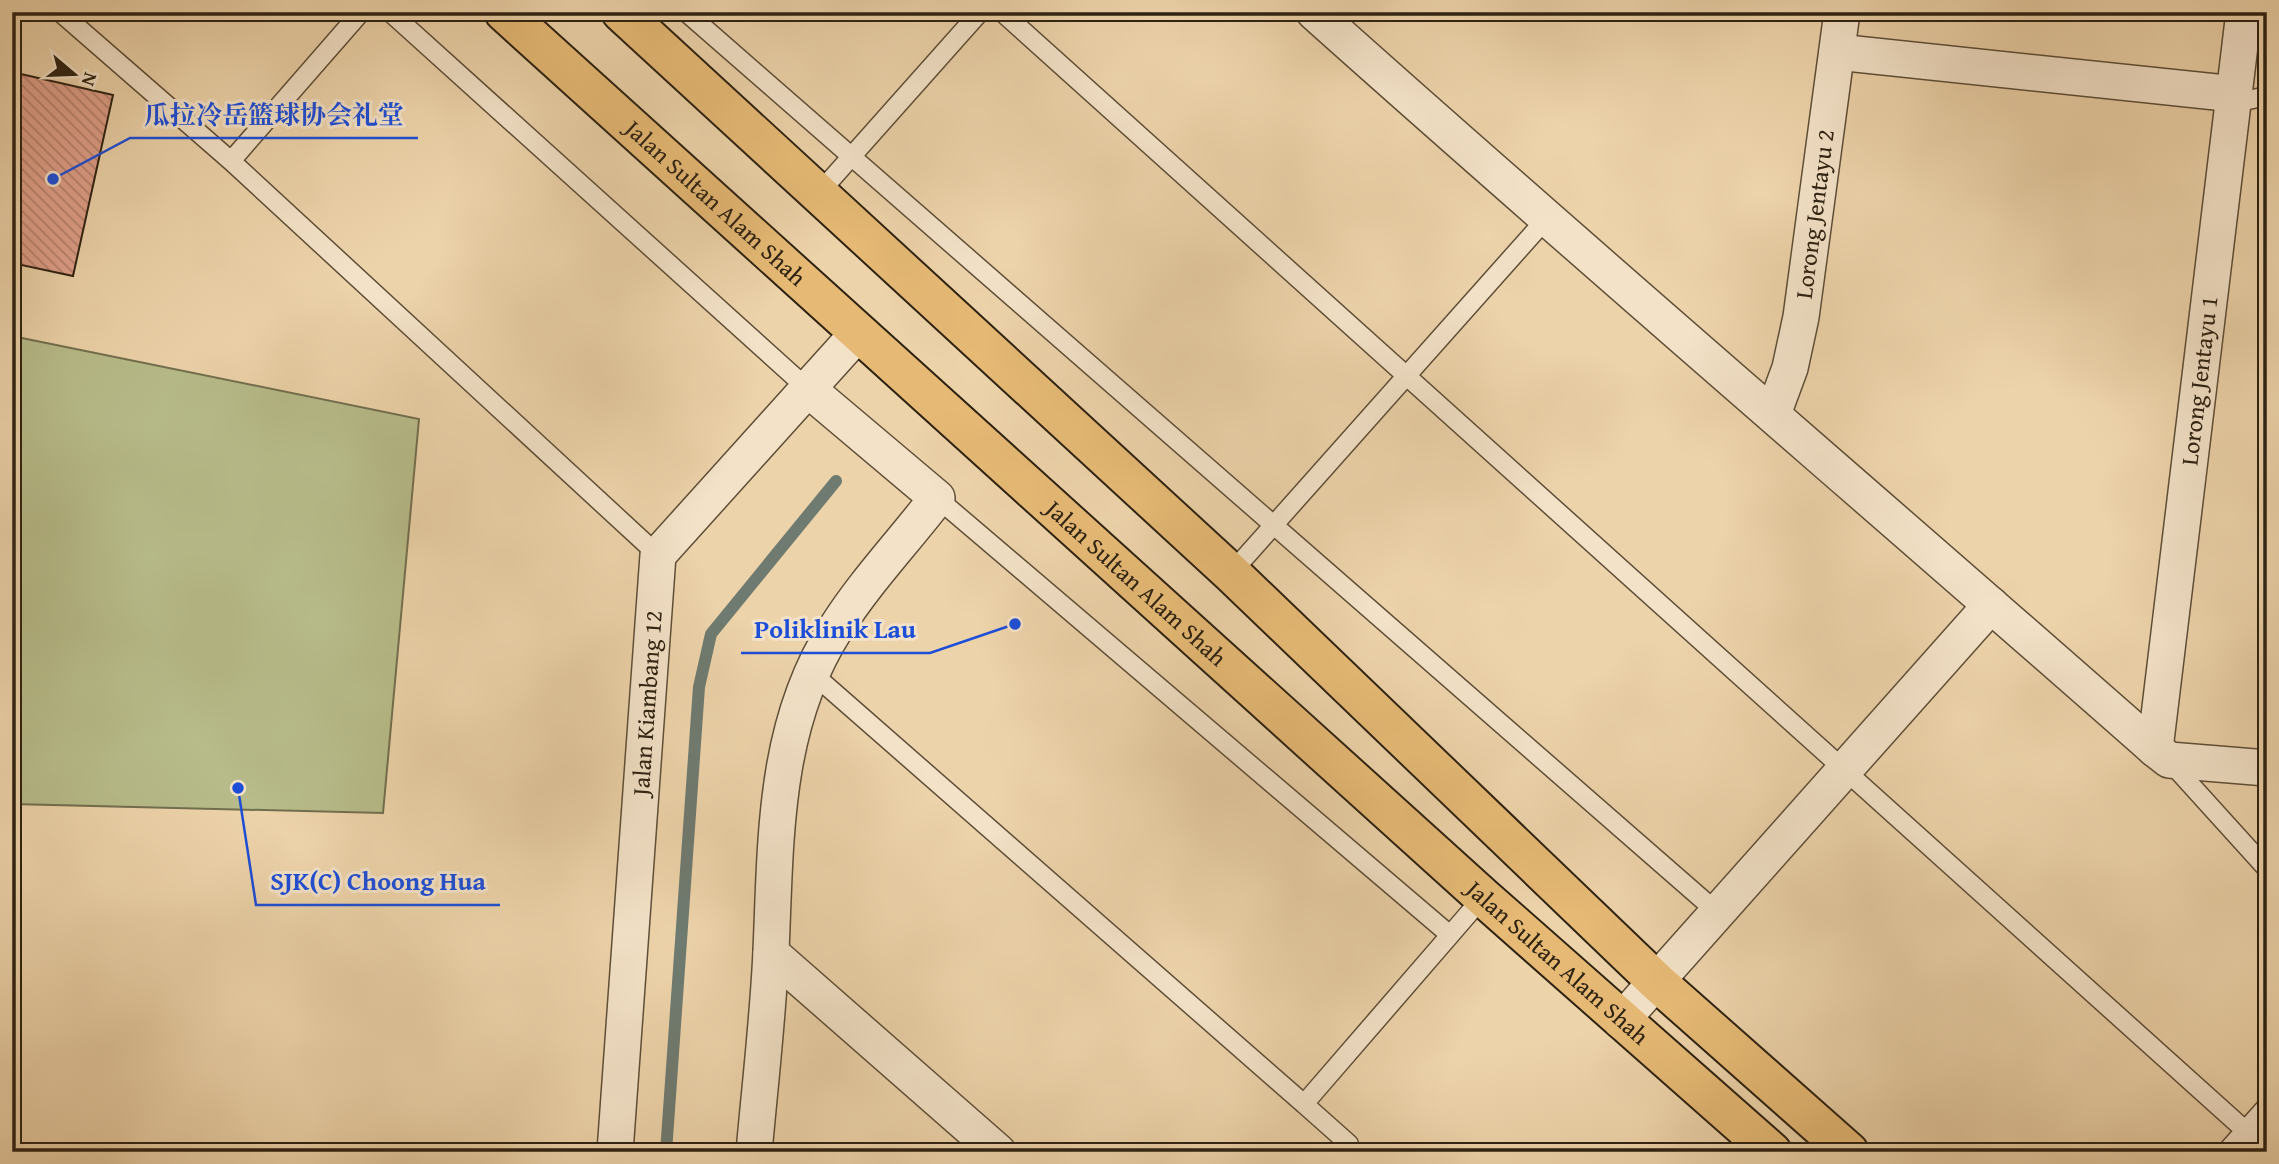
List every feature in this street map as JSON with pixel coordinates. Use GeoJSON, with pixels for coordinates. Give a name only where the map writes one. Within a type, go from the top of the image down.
{"type":"FeatureCollection","features":[{"type":"Feature","properties":{"kind":"highway","name":"Jalan Sultan Alam Shah"},"geometry":{"type":"LineString","coordinates":[[504,12],[1483,897],[1772,1152]]}},
{"type":"Feature","properties":{"kind":"highway"},"geometry":{"type":"LineString","coordinates":[[621,12],[1231,573],[1657,982],[1849,1152]]}},
{"type":"Feature","properties":{"kind":"street"},"geometry":{"type":"LineString","coordinates":[[1314,12],[1546,219],[2162,755],[2267,768]]}},
{"type":"Feature","properties":{"kind":"street","name":"Lorong Jentayu 2"},"geometry":{"type":"LineString","coordinates":[[1773,414],[1790,368],[1801,317],[1842,12]]}},
{"type":"Feature","properties":{"kind":"street","name":"Lorong Jentayu 1"},"geometry":{"type":"LineString","coordinates":[[2162,755],[2245,98],[2244,12]]}},
{"type":"Feature","properties":{"kind":"street"},"geometry":{"type":"LineString","coordinates":[[1837,52],[2245,98]]}},
{"type":"Feature","properties":{"kind":"street"},"geometry":{"type":"LineString","coordinates":[[658,555],[859,332]]}},
{"type":"Feature","properties":{"kind":"street"},"geometry":{"type":"LineString","coordinates":[[754,1152],[771,953],[775,830],[788,738],[813,674],[836,628],[937,498],[809,390]]}},
{"type":"Feature","properties":{"kind":"street","name":"Jalan Kiambang 12"},"geometry":{"type":"LineString","coordinates":[[615,1152],[658,555]]}},
{"type":"Feature","properties":{"kind":"street"},"geometry":{"type":"LineString","coordinates":[[1621,1021],[1991,605]]}},
{"type":"Feature","properties":{"kind":"street"},"geometry":{"type":"LineString","coordinates":[[771,953],[987,1147]]}},
{"type":"Feature","properties":{"kind":"lane"},"geometry":{"type":"LineString","coordinates":[[60,12],[231,161],[658,555]]}},
{"type":"Feature","properties":{"kind":"lane"},"geometry":{"type":"LineString","coordinates":[[231,161],[361,12]]}},
{"type":"Feature","properties":{"kind":"lane"},"geometry":{"type":"LineString","coordinates":[[390,12],[809,390]]}},
{"type":"Feature","properties":{"kind":"lane"},"geometry":{"type":"LineString","coordinates":[[686,12],[850,158],[1718,913]]}},
{"type":"Feature","properties":{"kind":"lane"},"geometry":{"type":"LineString","coordinates":[[819,194],[980,12]]}},
{"type":"Feature","properties":{"kind":"lane"},"geometry":{"type":"LineString","coordinates":[[1002,12],[2267,1150]]}},
{"type":"Feature","properties":{"kind":"lane"},"geometry":{"type":"LineString","coordinates":[[1231,573],[1546,219]]}},
{"type":"Feature","properties":{"kind":"lane"},"geometry":{"type":"LineString","coordinates":[[937,498],[1450,935]]}},
{"type":"Feature","properties":{"kind":"lane"},"geometry":{"type":"LineString","coordinates":[[813,674],[1304,1104],[1350,1149]]}},
{"type":"Feature","properties":{"kind":"lane"},"geometry":{"type":"LineString","coordinates":[[2162,755],[2267,869]]}},
{"type":"Feature","properties":{"kind":"lane"},"geometry":{"type":"LineString","coordinates":[[1304,1104],[1483,897]]}},
{"type":"Feature","properties":{"kind":"lane"},"geometry":{"type":"LineString","coordinates":[[2225,1152],[2267,1107]]}},
{"type":"Feature","properties":{"kind":"green space"},"geometry":{"type":"Polygon","coordinates":[[[12,336],[419,419],[383,813],[12,804],[12,336]]]}},
{"type":"Feature","properties":{"kind":"building"},"geometry":{"type":"Polygon","coordinates":[[[12,72],[113,95],[73,276],[12,263],[12,72]]]}},
{"type":"Feature","properties":{"kind":"waterway"},"geometry":{"type":"LineString","coordinates":[[666,1152],[699,687],[711,634],[836,481]]}},
{"type":"Feature","properties":{"kind":"place","name":"瓜拉冷岳篮球协会礼堂"},"geometry":{"type":"Point","coordinates":[53,179]}},
{"type":"Feature","properties":{"kind":"place","name":"Poliklinik Lau"},"geometry":{"type":"Point","coordinates":[1015,624]}},
{"type":"Feature","properties":{"kind":"place","name":"SJK(C) Choong Hua"},"geometry":{"type":"Point","coordinates":[238,788]}}]}
